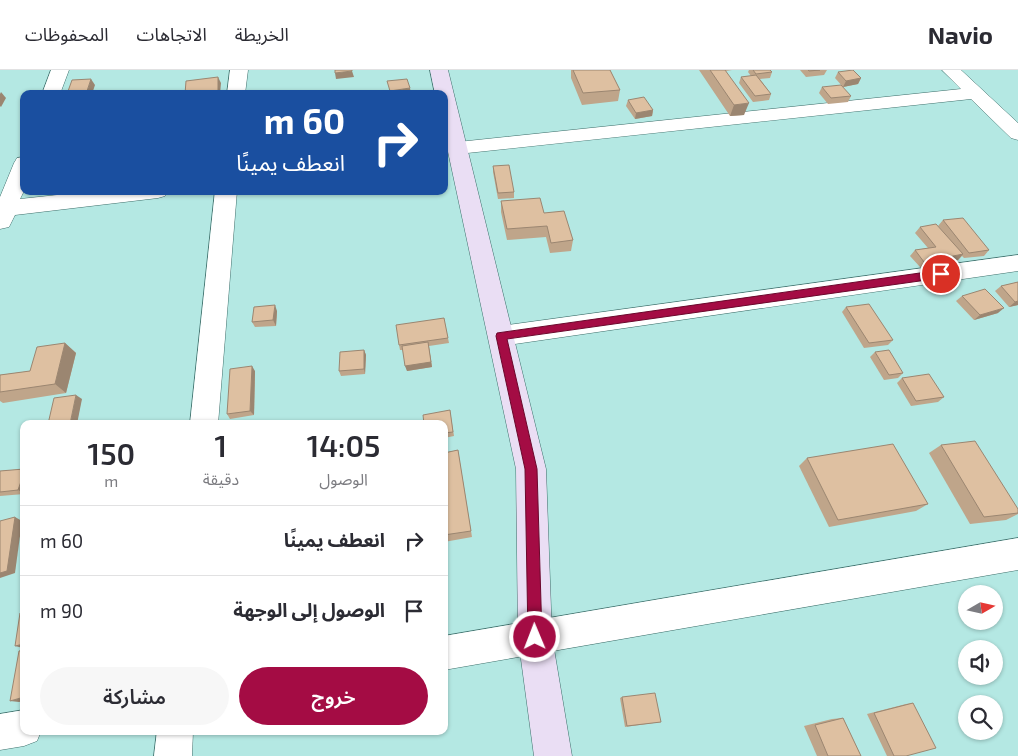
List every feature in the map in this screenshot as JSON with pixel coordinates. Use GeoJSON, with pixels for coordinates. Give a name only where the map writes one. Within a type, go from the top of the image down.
{"type":"FeatureCollection","features":[{"type":"Feature","properties":{"kind":"street"},"geometry":{"type":"LineString","coordinates":[[52,90],[60,70]]}},
{"type":"Feature","properties":{"kind":"street"},"geometry":{"type":"LineString","coordinates":[[236,90],[239,70]]}},
{"type":"Feature","properties":{"kind":"street"},"geometry":{"type":"LineString","coordinates":[[439,70],[443,90]]}},
{"type":"Feature","properties":{"kind":"street"},"geometry":{"type":"LineString","coordinates":[[951,70],[1018,134]]}},
{"type":"Feature","properties":{"kind":"street"},"geometry":{"type":"LineString","coordinates":[[454,155],[975,93]]}},
{"type":"Feature","properties":{"kind":"street"},"geometry":{"type":"LineString","coordinates":[[448,121],[454,155],[501,336],[531,469],[535,637],[553,756]]}},
{"type":"Feature","properties":{"kind":"street"},"geometry":{"type":"LineString","coordinates":[[2,213],[20,172]]}},
{"type":"Feature","properties":{"kind":"street"},"geometry":{"type":"LineString","coordinates":[[2,213],[130,195]]}},
{"type":"Feature","properties":{"kind":"street"},"geometry":{"type":"LineString","coordinates":[[204,420],[226,195]]}},
{"type":"Feature","properties":{"kind":"street"},"geometry":{"type":"LineString","coordinates":[[501,336],[1018,263]]}},
{"type":"Feature","properties":{"kind":"street"},"geometry":{"type":"LineString","coordinates":[[448,652],[1018,554]]}},
{"type":"Feature","properties":{"kind":"street"},"geometry":{"type":"LineString","coordinates":[[0,732],[20,729]]}},
{"type":"Feature","properties":{"kind":"street"},"geometry":{"type":"LineString","coordinates":[[173,756],[175,735]]}},
{"type":"Feature","properties":{"kind":"building"},"geometry":{"type":"Polygon","coordinates":[[[335,70],[352,70],[352,71],[335,73],[335,70]]]}},
{"type":"Feature","properties":{"kind":"building"},"geometry":{"type":"Polygon","coordinates":[[[573,70],[610,70],[620,90],[583,93],[573,70]]]}},
{"type":"Feature","properties":{"kind":"building"},"geometry":{"type":"Polygon","coordinates":[[[710,70],[725,70],[749,103],[734,105],[710,70]]]}},
{"type":"Feature","properties":{"kind":"building"},"geometry":{"type":"Polygon","coordinates":[[[753,70],[770,70],[772,72],[756,74],[753,70]]]}},
{"type":"Feature","properties":{"kind":"building"},"geometry":{"type":"Polygon","coordinates":[[[853,70],[861,78],[846,81],[838,72],[853,70]]]}},
{"type":"Feature","properties":{"kind":"building"},"geometry":{"type":"Polygon","coordinates":[[[756,75],[771,94],[755,96],[741,77],[756,75]]]}},
{"type":"Feature","properties":{"kind":"building"},"geometry":{"type":"Polygon","coordinates":[[[218,77],[218,90],[185,90],[186,81],[218,77]]]}},
{"type":"Feature","properties":{"kind":"building"},"geometry":{"type":"Polygon","coordinates":[[[91,79],[87,90],[68,90],[72,80],[91,79]]]}},
{"type":"Feature","properties":{"kind":"building"},"geometry":{"type":"Polygon","coordinates":[[[407,79],[410,88],[390,90],[387,81],[407,79]]]}},
{"type":"Feature","properties":{"kind":"building"},"geometry":{"type":"Polygon","coordinates":[[[841,85],[851,96],[831,98],[822,87],[841,85]]]}},
{"type":"Feature","properties":{"kind":"building"},"geometry":{"type":"Polygon","coordinates":[[[644,97],[653,110],[636,113],[628,100],[644,97]]]}},
{"type":"Feature","properties":{"kind":"building"},"geometry":{"type":"Polygon","coordinates":[[[509,165],[514,192],[498,193],[493,166],[509,165]]]}},
{"type":"Feature","properties":{"kind":"building"},"geometry":{"type":"Polygon","coordinates":[[[540,198],[544,213],[564,211],[573,240],[551,243],[547,226],[507,229],[501,201],[540,198]]]}},
{"type":"Feature","properties":{"kind":"building"},"geometry":{"type":"Polygon","coordinates":[[[963,218],[989,250],[969,253],[943,220],[963,218]]]}},
{"type":"Feature","properties":{"kind":"building"},"geometry":{"type":"Polygon","coordinates":[[[936,224],[963,254],[924,262],[915,250],[936,247],[920,227],[936,224]]]}},
{"type":"Feature","properties":{"kind":"building"},"geometry":{"type":"Polygon","coordinates":[[[1018,282],[1018,301],[1015,302],[1001,286],[1018,282]]]}},
{"type":"Feature","properties":{"kind":"building"},"geometry":{"type":"Polygon","coordinates":[[[985,289],[1004,308],[980,315],[962,296],[985,289]]]}},
{"type":"Feature","properties":{"kind":"building"},"geometry":{"type":"Polygon","coordinates":[[[869,304],[893,340],[869,343],[846,307],[869,304]]]}},
{"type":"Feature","properties":{"kind":"building"},"geometry":{"type":"Polygon","coordinates":[[[275,305],[273,320],[252,322],[254,307],[275,305]]]}},
{"type":"Feature","properties":{"kind":"building"},"geometry":{"type":"Polygon","coordinates":[[[444,318],[448,338],[399,345],[396,325],[444,318]]]}},
{"type":"Feature","properties":{"kind":"building"},"geometry":{"type":"Polygon","coordinates":[[[428,342],[431,362],[405,366],[402,346],[428,342]]]}},
{"type":"Feature","properties":{"kind":"building"},"geometry":{"type":"Polygon","coordinates":[[[65,343],[55,384],[0,392],[0,375],[30,371],[37,347],[65,343]]]}},
{"type":"Feature","properties":{"kind":"building"},"geometry":{"type":"Polygon","coordinates":[[[364,350],[364,369],[339,371],[340,352],[364,350]]]}},
{"type":"Feature","properties":{"kind":"building"},"geometry":{"type":"Polygon","coordinates":[[[889,350],[903,373],[889,375],[875,352],[889,350]]]}},
{"type":"Feature","properties":{"kind":"building"},"geometry":{"type":"Polygon","coordinates":[[[252,366],[250,411],[227,414],[230,369],[252,366]]]}},
{"type":"Feature","properties":{"kind":"building"},"geometry":{"type":"Polygon","coordinates":[[[929,374],[944,397],[916,401],[902,378],[929,374]]]}},
{"type":"Feature","properties":{"kind":"building"},"geometry":{"type":"Polygon","coordinates":[[[76,395],[71,420],[49,420],[54,398],[76,395]]]}},
{"type":"Feature","properties":{"kind":"building"},"geometry":{"type":"Polygon","coordinates":[[[450,410],[453,432],[448,433],[448,420],[424,420],[423,415],[450,410]]]}},
{"type":"Feature","properties":{"kind":"building"},"geometry":{"type":"Polygon","coordinates":[[[975,441],[1018,509],[1018,513],[984,517],[941,445],[975,441]]]}},
{"type":"Feature","properties":{"kind":"building"},"geometry":{"type":"Polygon","coordinates":[[[893,444],[928,504],[838,520],[807,458],[893,444]]]}},
{"type":"Feature","properties":{"kind":"building"},"geometry":{"type":"Polygon","coordinates":[[[458,450],[471,531],[448,534],[448,452],[458,450]]]}},
{"type":"Feature","properties":{"kind":"building"},"geometry":{"type":"Polygon","coordinates":[[[20,469],[18,490],[0,492],[0,471],[20,469]]]}},
{"type":"Feature","properties":{"kind":"building"},"geometry":{"type":"Polygon","coordinates":[[[15,517],[7,571],[0,573],[0,521],[15,517]]]}},
{"type":"Feature","properties":{"kind":"building"},"geometry":{"type":"Polygon","coordinates":[[[20,613],[20,645],[15,646],[20,613]]]}},
{"type":"Feature","properties":{"kind":"building"},"geometry":{"type":"Polygon","coordinates":[[[19,651],[20,698],[10,701],[19,651]]]}},
{"type":"Feature","properties":{"kind":"building"},"geometry":{"type":"Polygon","coordinates":[[[655,693],[661,722],[627,726],[622,697],[655,693]]]}},
{"type":"Feature","properties":{"kind":"building"},"geometry":{"type":"Polygon","coordinates":[[[913,703],[936,748],[906,756],[894,756],[874,713],[913,703]]]}},
{"type":"Feature","properties":{"kind":"building"},"geometry":{"type":"Polygon","coordinates":[[[843,718],[861,756],[828,756],[815,725],[843,718]]]}},
{"type":"Feature","properties":{"kind":"route"},"geometry":{"type":"LineString","coordinates":[[535,637],[531,469],[501,336],[941,274]]}}]}
